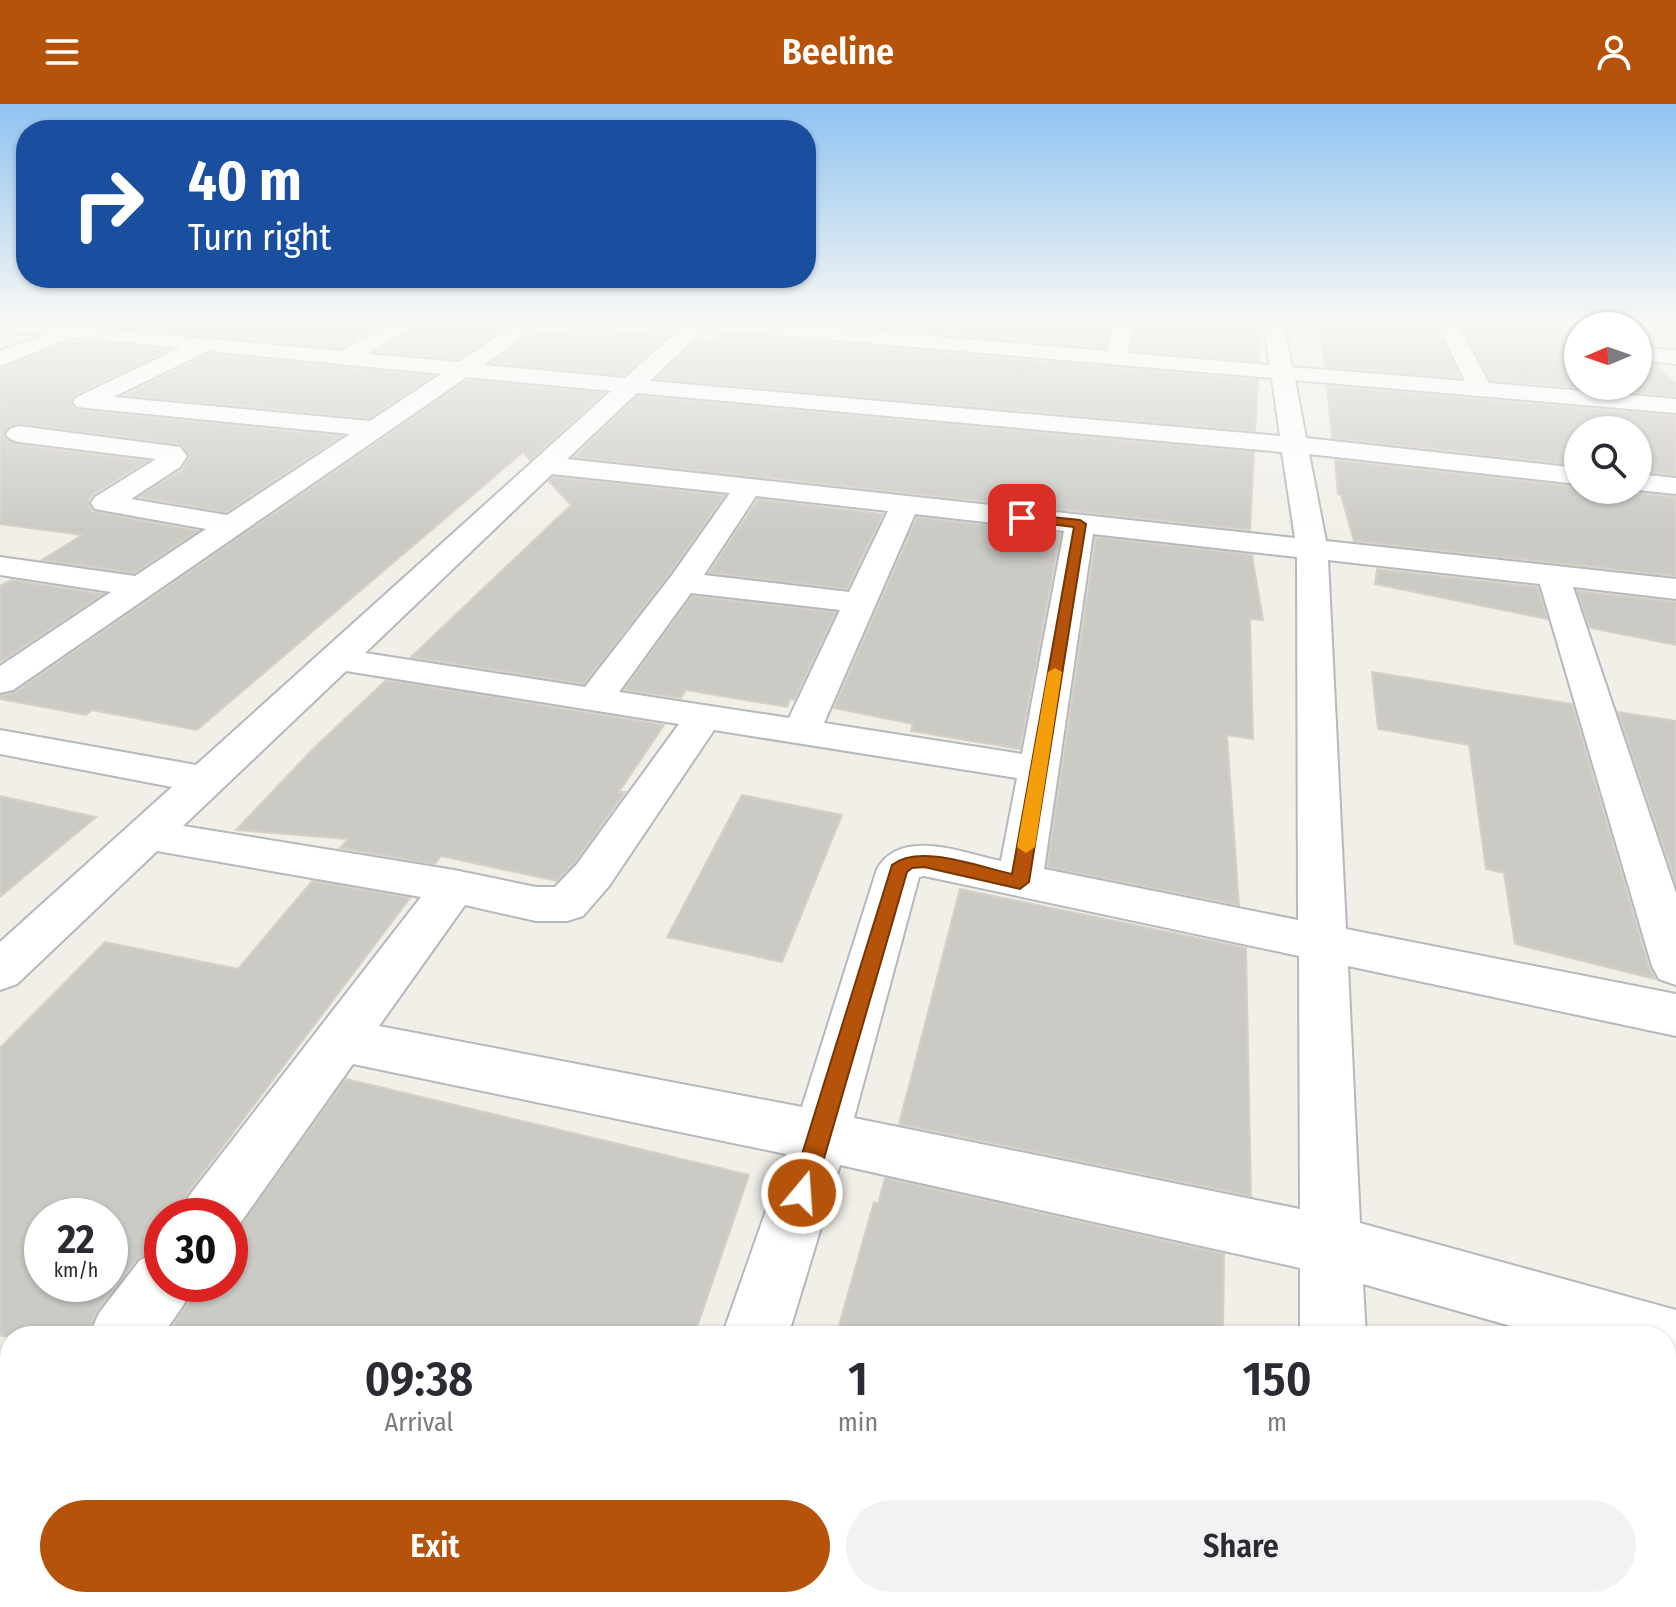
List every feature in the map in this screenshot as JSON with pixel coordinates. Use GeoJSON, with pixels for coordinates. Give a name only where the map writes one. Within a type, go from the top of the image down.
{"type":"FeatureCollection","features":[{"type":"Feature","properties":{"kind":"street"},"geometry":{"type":"LineString","coordinates":[[10,439],[110,390]]}},
{"type":"Feature","properties":{"kind":"street"},"geometry":{"type":"LineString","coordinates":[[0,682],[431,390]]}},
{"type":"Feature","properties":{"kind":"street"},"geometry":{"type":"LineString","coordinates":[[0,971],[627,390]]}},
{"type":"Feature","properties":{"kind":"street"},"geometry":{"type":"LineString","coordinates":[[679,390],[1295,445],[1564,474]]}},
{"type":"Feature","properties":{"kind":"street"},"geometry":{"type":"LineString","coordinates":[[1285,390],[1312,550],[1333,1326]]}},
{"type":"Feature","properties":{"kind":"street"},"geometry":{"type":"LineString","coordinates":[[1483,390],[1669,405]]}},
{"type":"Feature","properties":{"kind":"street"},"geometry":{"type":"LineString","coordinates":[[1652,391],[1669,405]]}},
{"type":"Feature","properties":{"kind":"street"},"geometry":{"type":"LineString","coordinates":[[86,402],[373,429]]}},
{"type":"Feature","properties":{"kind":"street"},"geometry":{"type":"LineString","coordinates":[[10,439],[171,453],[174,456],[171,461],[105,503],[232,525]]}},
{"type":"Feature","properties":{"kind":"street"},"geometry":{"type":"LineString","coordinates":[[545,465],[1676,589]]}},
{"type":"Feature","properties":{"kind":"street"},"geometry":{"type":"LineString","coordinates":[[1652,483],[1676,486]]}},
{"type":"Feature","properties":{"kind":"street"},"geometry":{"type":"LineString","coordinates":[[594,700],[683,582],[748,487]]}},
{"type":"Feature","properties":{"kind":"street"},"geometry":{"type":"LineString","coordinates":[[801,732],[905,505]]}},
{"type":"Feature","properties":{"kind":"street"},"geometry":{"type":"LineString","coordinates":[[1020,882],[1080,524]]}},
{"type":"Feature","properties":{"kind":"street"},"geometry":{"type":"LineString","coordinates":[[0,566],[141,587]]}},
{"type":"Feature","properties":{"kind":"street"},"geometry":{"type":"LineString","coordinates":[[1554,577],[1676,966]]}},
{"type":"Feature","properties":{"kind":"street"},"geometry":{"type":"LineString","coordinates":[[683,582],[860,603]]}},
{"type":"Feature","properties":{"kind":"street"},"geometry":{"type":"LineString","coordinates":[[337,659],[1038,769]]}},
{"type":"Feature","properties":{"kind":"street"},"geometry":{"type":"LineString","coordinates":[[147,835],[454,886],[536,904],[567,904],[593,875],[704,717]]}},
{"type":"Feature","properties":{"kind":"street"},"geometry":{"type":"LineString","coordinates":[[0,742],[207,780]]}},
{"type":"Feature","properties":{"kind":"street"},"geometry":{"type":"LineString","coordinates":[[758,1326],[821,1136],[899,869],[908,862],[924,861],[1676,1015]]}},
{"type":"Feature","properties":{"kind":"street"},"geometry":{"type":"LineString","coordinates":[[223,1198],[454,886]]}},
{"type":"Feature","properties":{"kind":"street"},"geometry":{"type":"LineString","coordinates":[[340,1040],[821,1136],[1331,1245],[1624,1326]]}},
{"type":"Feature","properties":{"kind":"street"},"geometry":{"type":"LineString","coordinates":[[129,1326],[147,1302]]}},
{"type":"Feature","properties":{"kind":"building"},"geometry":{"type":"Polygon","coordinates":[[[0,390],[84,390],[70,402],[77,410],[341,436],[226,512],[139,497],[183,469],[190,456],[180,444],[19,423],[9,426],[4,436],[18,445],[147,461],[93,494],[88,501],[92,511],[198,531],[134,573],[42,560],[82,535],[0,524],[0,390]]]}},
{"type":"Feature","properties":{"kind":"building"},"geometry":{"type":"Polygon","coordinates":[[[134,390],[411,390],[369,418],[124,395],[134,390]]]}},
{"type":"Feature","properties":{"kind":"building"},"geometry":{"type":"Polygon","coordinates":[[[453,390],[604,393],[530,460],[523,452],[197,730],[92,710],[86,715],[0,699],[0,696],[15,692],[453,390]]]}},
{"type":"Feature","properties":{"kind":"building"},"geometry":{"type":"Polygon","coordinates":[[[785,390],[1257,390],[1255,431],[785,390]]]}},
{"type":"Feature","properties":{"kind":"building"},"geometry":{"type":"Polygon","coordinates":[[[1327,390],[1375,390],[1676,416],[1676,475],[1652,472],[1652,416],[1564,416],[1564,463],[1332,438],[1327,390]]]}},
{"type":"Feature","properties":{"kind":"building"},"geometry":{"type":"Polygon","coordinates":[[[1652,390],[1676,390],[1676,396],[1652,394],[1652,390]]]}},
{"type":"Feature","properties":{"kind":"building"},"geometry":{"type":"Polygon","coordinates":[[[638,396],[1254,452],[1250,530],[574,457],[638,396]]]}},
{"type":"Feature","properties":{"kind":"building"},"geometry":{"type":"Polygon","coordinates":[[[1335,460],[1564,485],[1564,504],[1652,504],[1652,495],[1676,497],[1676,576],[1354,541],[1341,495],[1338,494],[1335,460]]]}},
{"type":"Feature","properties":{"kind":"building"},"geometry":{"type":"Polygon","coordinates":[[[553,477],[725,495],[670,573],[584,684],[411,657],[571,505],[549,481],[553,477]]]}},
{"type":"Feature","properties":{"kind":"building"},"geometry":{"type":"Polygon","coordinates":[[[758,499],[883,514],[847,589],[709,573],[758,499]]]}},
{"type":"Feature","properties":{"kind":"building"},"geometry":{"type":"Polygon","coordinates":[[[917,517],[1060,534],[1020,749],[911,731],[913,724],[834,708],[917,517]]]}},
{"type":"Feature","properties":{"kind":"building"},"geometry":{"type":"Polygon","coordinates":[[[1096,537],[1252,555],[1263,620],[1250,619],[1253,739],[1227,735],[1239,905],[1047,867],[1096,537]]]}},
{"type":"Feature","properties":{"kind":"building"},"geometry":{"type":"Polygon","coordinates":[[[1377,569],[1538,587],[1547,619],[1375,584],[1377,569]]]}},
{"type":"Feature","properties":{"kind":"building"},"geometry":{"type":"Polygon","coordinates":[[[11,580],[103,594],[0,662],[0,586],[11,580]]]}},
{"type":"Feature","properties":{"kind":"building"},"geometry":{"type":"Polygon","coordinates":[[[1577,591],[1676,602],[1676,645],[1590,628],[1577,591]]]}},
{"type":"Feature","properties":{"kind":"building"},"geometry":{"type":"Polygon","coordinates":[[[692,596],[836,612],[794,700],[790,699],[787,707],[686,690],[681,698],[624,690],[692,596]]]}},
{"type":"Feature","properties":{"kind":"building"},"geometry":{"type":"Polygon","coordinates":[[[1372,672],[1572,704],[1655,979],[1515,944],[1504,873],[1486,869],[1469,745],[1378,729],[1372,672]]]}},
{"type":"Feature","properties":{"kind":"building"},"geometry":{"type":"Polygon","coordinates":[[[386,680],[664,725],[619,792],[625,792],[575,862],[557,881],[441,856],[435,864],[340,848],[348,839],[236,830],[312,750],[386,680]]]}},
{"type":"Feature","properties":{"kind":"building"},"geometry":{"type":"Polygon","coordinates":[[[1618,712],[1676,721],[1676,884],[1618,712]]]}},
{"type":"Feature","properties":{"kind":"building"},"geometry":{"type":"Polygon","coordinates":[[[742,795],[842,815],[782,962],[667,937],[742,795]]]}},
{"type":"Feature","properties":{"kind":"building"},"geometry":{"type":"Polygon","coordinates":[[[0,796],[96,817],[0,897],[0,796]]]}},
{"type":"Feature","properties":{"kind":"building"},"geometry":{"type":"Polygon","coordinates":[[[312,881],[410,898],[185,1198],[144,1198],[144,1256],[128,1271],[128,1198],[24,1198],[24,1302],[104,1302],[90,1326],[0,1326],[0,1048],[105,942],[238,969],[312,881]]]}},
{"type":"Feature","properties":{"kind":"building"},"geometry":{"type":"Polygon","coordinates":[[[960,889],[1246,948],[1251,1196],[899,1124],[960,889]]]}},
{"type":"Feature","properties":{"kind":"building"},"geometry":{"type":"Polygon","coordinates":[[[346,1079],[749,1175],[697,1326],[173,1326],[188,1302],[248,1302],[248,1214],[346,1079]]]}},
{"type":"Feature","properties":{"kind":"building"},"geometry":{"type":"Polygon","coordinates":[[[885,1178],[1224,1254],[1223,1326],[839,1326],[874,1202],[878,1204],[885,1178]]]}},
{"type":"Feature","properties":{"kind":"slow traffic"},"geometry":{"type":"LineString","coordinates":[[1026,847],[1055,672]]}},
{"type":"Feature","properties":{"kind":"route"},"geometry":{"type":"LineString","coordinates":[[802,1193],[899,869],[908,862],[924,861],[1020,882],[1080,524],[1022,518]]}}]}
